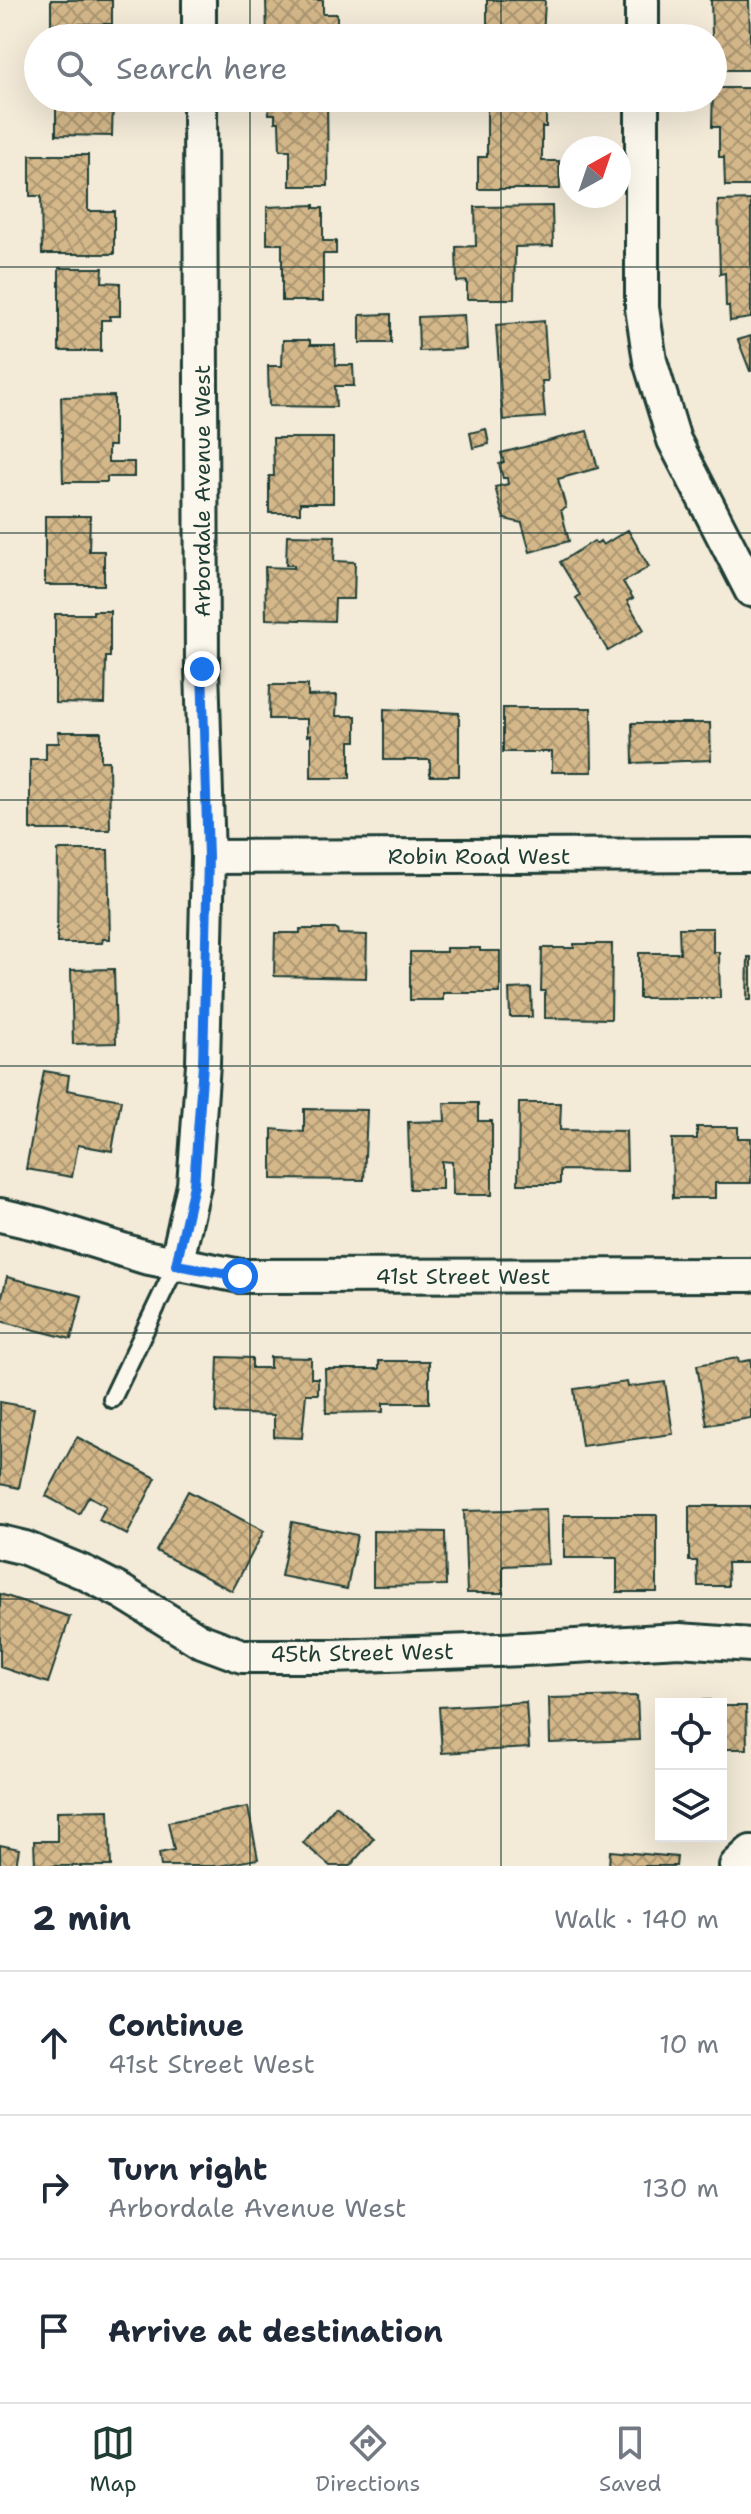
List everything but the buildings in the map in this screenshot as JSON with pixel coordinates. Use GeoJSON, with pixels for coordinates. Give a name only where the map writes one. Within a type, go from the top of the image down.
{"type":"FeatureCollection","features":[{"type":"Feature","properties":{"kind":"street"},"geometry":{"type":"LineString","coordinates":[[199,0],[199,24]]}},
{"type":"Feature","properties":{"kind":"street"},"geometry":{"type":"LineString","coordinates":[[642,0],[642,24]]}},
{"type":"Feature","properties":{"kind":"street","name":"Arbordale Avenue West"},"geometry":{"type":"LineString","coordinates":[[176,1265],[194,1185],[203,1064],[208,857],[202,669],[200,112]]}},
{"type":"Feature","properties":{"kind":"street"},"geometry":{"type":"LineString","coordinates":[[642,112],[642,308],[650,361],[674,440],[751,590]]}},
{"type":"Feature","properties":{"kind":"street","name":"Robin Road West"},"geometry":{"type":"LineString","coordinates":[[208,857],[751,855]]}},
{"type":"Feature","properties":{"kind":"street","name":"41st Street West"},"geometry":{"type":"LineString","coordinates":[[0,1215],[176,1265],[240,1276],[751,1275]]}},
{"type":"Feature","properties":{"kind":"street","name":"45th Street West"},"geometry":{"type":"LineString","coordinates":[[0,1542],[25,1548],[85,1573],[199,1640],[242,1656],[444,1652],[679,1640],[751,1645]]}},
{"type":"Feature","properties":{"kind":"street"},"geometry":{"type":"LineString","coordinates":[[736,1866],[751,1852]]}},
{"type":"Feature","properties":{"kind":"lane"},"geometry":{"type":"LineString","coordinates":[[112,1399],[176,1265]]}},
{"type":"Feature","properties":{"kind":"route"},"geometry":{"type":"LineString","coordinates":[[202,669],[208,857],[203,1064],[194,1185],[176,1265],[240,1276]]}}]}
